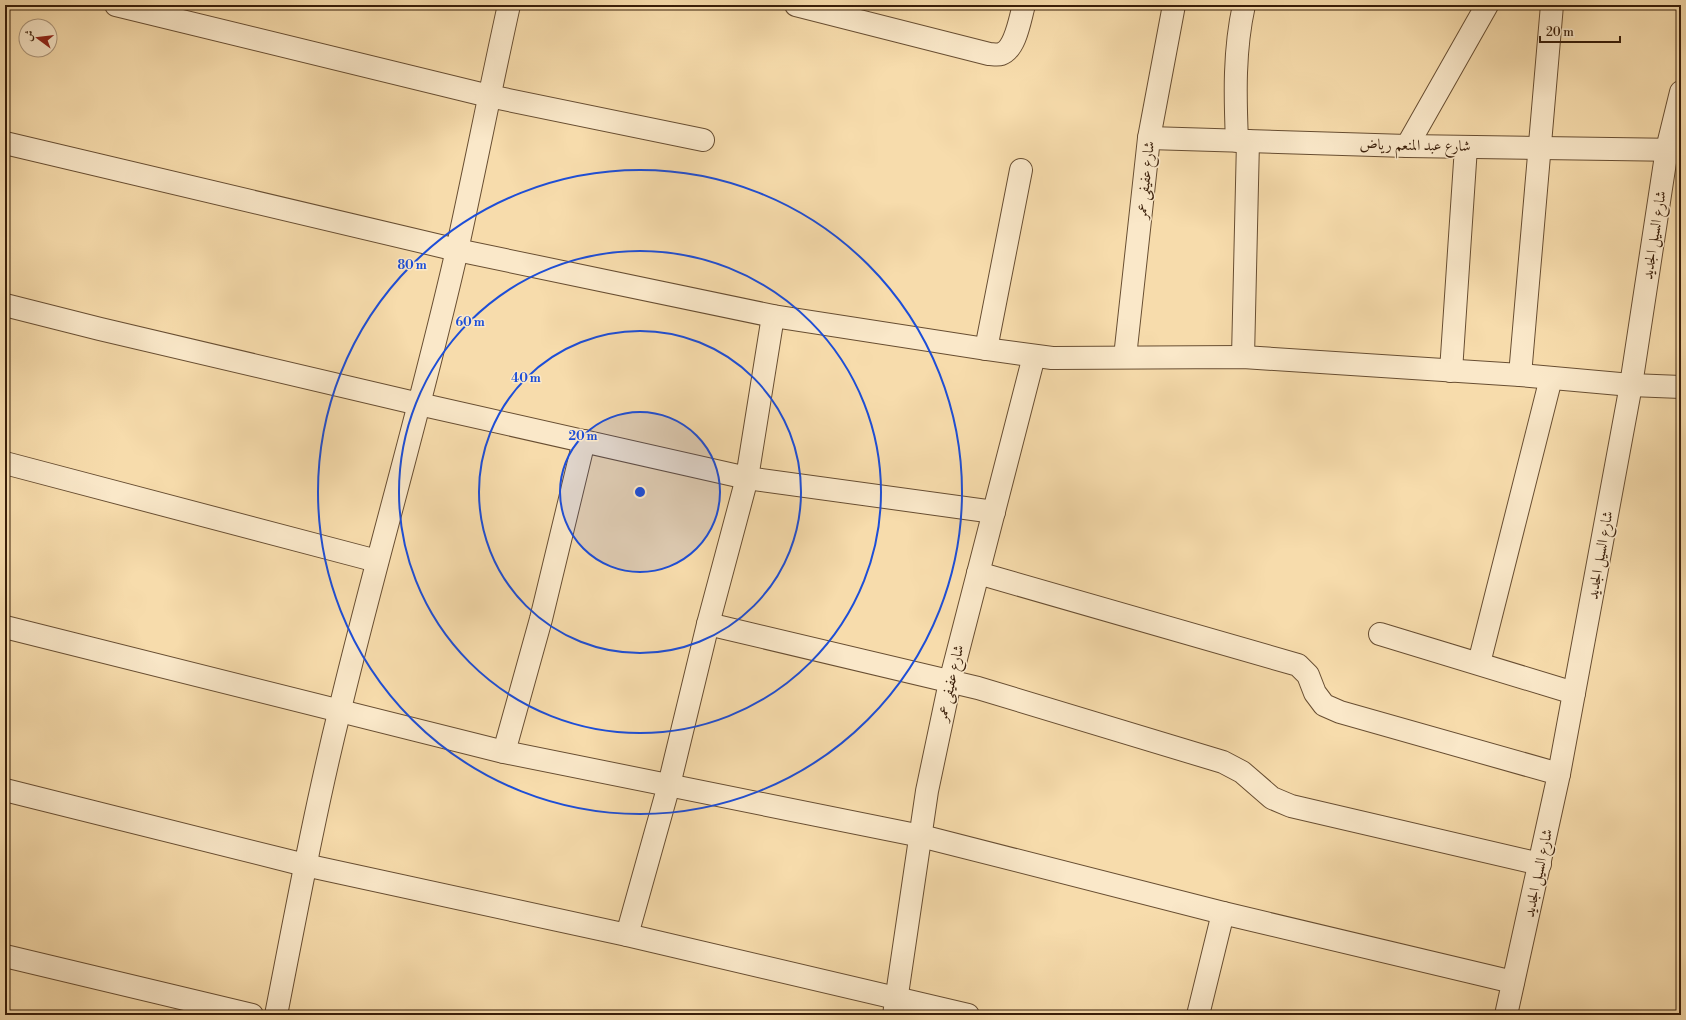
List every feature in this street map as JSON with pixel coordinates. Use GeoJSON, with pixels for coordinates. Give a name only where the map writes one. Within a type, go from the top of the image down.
{"type":"FeatureCollection","features":[{"type":"Feature","properties":{"kind":"street"},"geometry":{"type":"LineString","coordinates":[[116,5],[489,96],[703,140]]}},
{"type":"Feature","properties":{"kind":"street"},"geometry":{"type":"LineString","coordinates":[[276,1015],[305,865],[339,711],[419,404],[457,250],[509,5]]}},
{"type":"Feature","properties":{"kind":"street"},"geometry":{"type":"LineString","coordinates":[[796,5],[988,54],[1001,54],[1009,49],[1014,40],[1024,5]]}},
{"type":"Feature","properties":{"kind":"street","name":"شارع عفيفى عمر"},"geometry":{"type":"LineString","coordinates":[[1125,357],[1149,138],[1174,5]]}},
{"type":"Feature","properties":{"kind":"street"},"geometry":{"type":"LineString","coordinates":[[1243,357],[1243,141],[1235,83],[1240,25],[1244,5]]}},
{"type":"Feature","properties":{"kind":"street"},"geometry":{"type":"LineString","coordinates":[[1407,146],[1487,5]]}},
{"type":"Feature","properties":{"kind":"street"},"geometry":{"type":"LineString","coordinates":[[1520,375],[1552,5]]}},
{"type":"Feature","properties":{"kind":"street","name":"شارع السيل الجديد"},"geometry":{"type":"LineString","coordinates":[[1506,1015],[1559,774],[1674,150],[1681,92]]}},
{"type":"Feature","properties":{"kind":"street","name":"شارع عبد المنعم رياض"},"geometry":{"type":"LineString","coordinates":[[1149,138],[1407,146],[1674,150]]}},
{"type":"Feature","properties":{"kind":"street"},"geometry":{"type":"LineString","coordinates":[[5,143],[457,250],[773,316],[1034,356],[1052,358],[1243,357],[1520,375],[1631,385],[1681,387]]}},
{"type":"Feature","properties":{"kind":"street"},"geometry":{"type":"LineString","coordinates":[[1451,371],[1466,147]]}},
{"type":"Feature","properties":{"kind":"street"},"geometry":{"type":"LineString","coordinates":[[986,349],[1020,170]]}},
{"type":"Feature","properties":{"kind":"street"},"geometry":{"type":"LineString","coordinates":[[5,305],[108,331],[419,404],[747,478],[994,512]]}},
{"type":"Feature","properties":{"kind":"street"},"geometry":{"type":"LineString","coordinates":[[627,935],[669,785],[708,624],[747,478],[773,316]]}},
{"type":"Feature","properties":{"kind":"street","name":"شارع عفيفى عمر"},"geometry":{"type":"LineString","coordinates":[[896,1006],[927,791],[950,682],[1034,356]]}},
{"type":"Feature","properties":{"kind":"street"},"geometry":{"type":"LineString","coordinates":[[1479,663],[1551,378]]}},
{"type":"Feature","properties":{"kind":"street"},"geometry":{"type":"LineString","coordinates":[[504,752],[541,619],[584,441]]}},
{"type":"Feature","properties":{"kind":"street"},"geometry":{"type":"LineString","coordinates":[[5,463],[377,561]]}},
{"type":"Feature","properties":{"kind":"street"},"geometry":{"type":"LineString","coordinates":[[978,573],[1298,665],[1308,675],[1315,693],[1324,705],[1340,712],[1559,774]]}},
{"type":"Feature","properties":{"kind":"street"},"geometry":{"type":"LineString","coordinates":[[708,624],[978,688],[1223,762],[1242,772],[1272,798],[1291,806],[1540,864]]}},
{"type":"Feature","properties":{"kind":"street"},"geometry":{"type":"LineString","coordinates":[[5,627],[504,752],[921,836],[1223,913],[1513,982]]}},
{"type":"Feature","properties":{"kind":"street"},"geometry":{"type":"LineString","coordinates":[[1380,634],[1574,693]]}},
{"type":"Feature","properties":{"kind":"street"},"geometry":{"type":"LineString","coordinates":[[5,790],[305,865],[627,935],[896,1006],[968,1015]]}},
{"type":"Feature","properties":{"kind":"street"},"geometry":{"type":"LineString","coordinates":[[1198,1015],[1223,913]]}},
{"type":"Feature","properties":{"kind":"street"},"geometry":{"type":"LineString","coordinates":[[5,956],[252,1015]]}}]}
